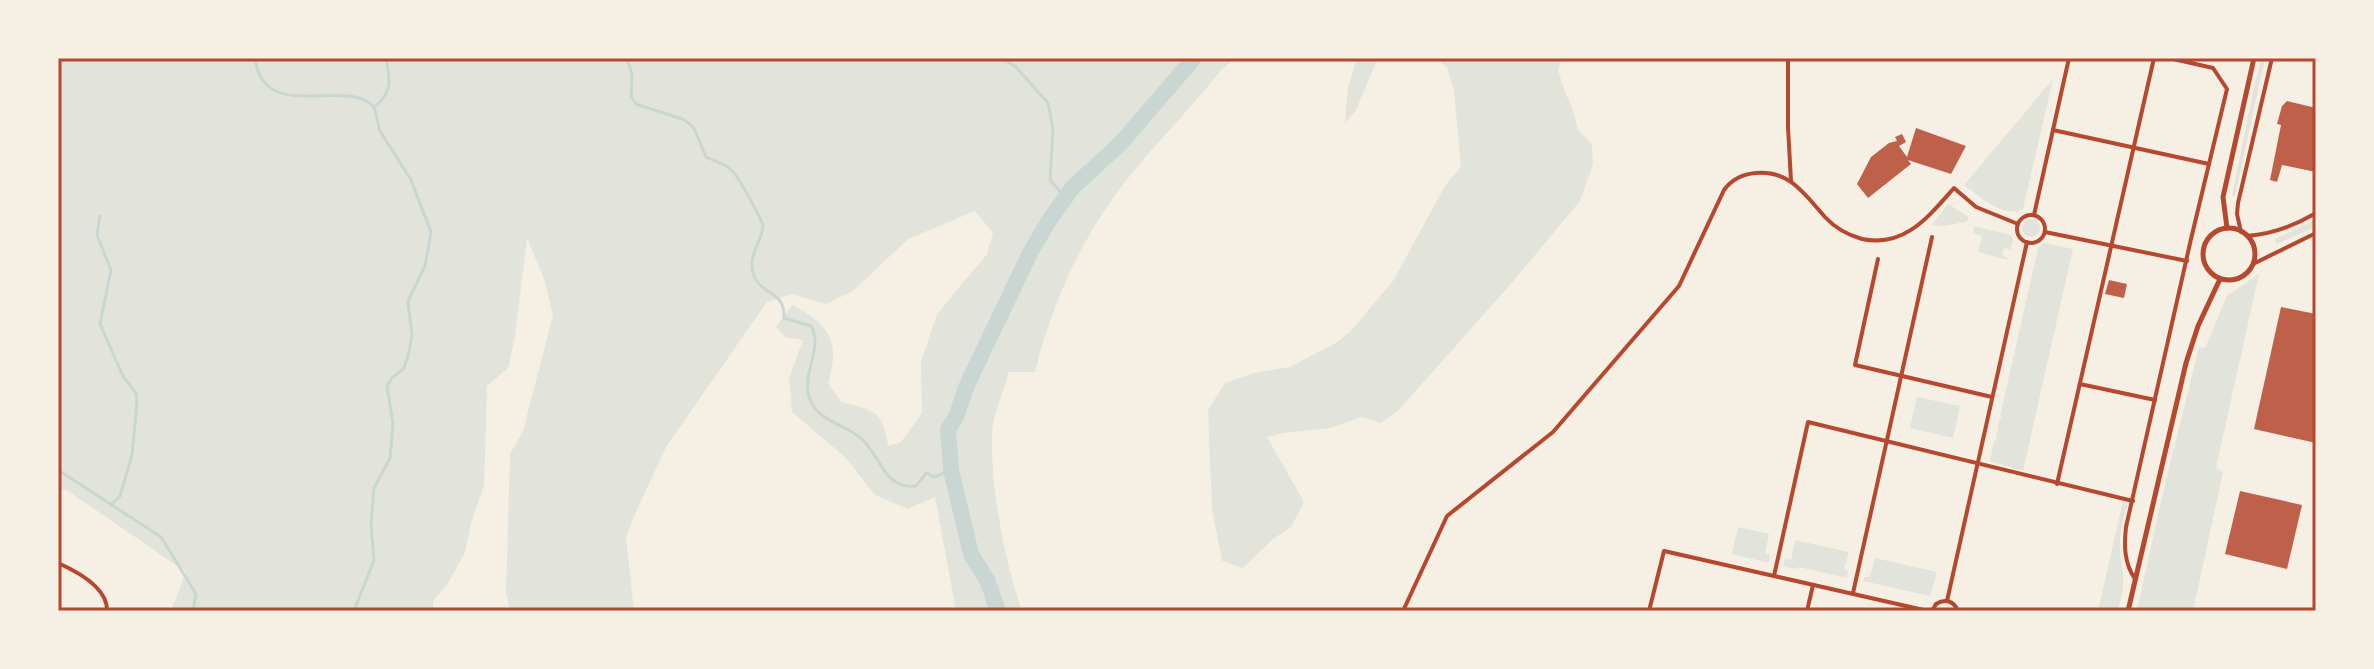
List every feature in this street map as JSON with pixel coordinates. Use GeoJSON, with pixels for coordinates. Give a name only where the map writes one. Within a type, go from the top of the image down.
{"type":"FeatureCollection","features":[{"type":"Feature","properties":{"kind":"street"},"geometry":{"type":"LineString","coordinates":[[1788,58],[1791,181]]}},
{"type":"Feature","properties":{"kind":"street"},"geometry":{"type":"LineString","coordinates":[[2034,215],[2069,58]]}},
{"type":"Feature","properties":{"kind":"street"},"geometry":{"type":"LineString","coordinates":[[2057,484],[2154,58]]}},
{"type":"Feature","properties":{"kind":"street"},"geometry":{"type":"LineString","coordinates":[[2135,579],[2124,548],[2227,89],[2213,68],[2169,58]]}},
{"type":"Feature","properties":{"kind":"street"},"geometry":{"type":"LineString","coordinates":[[2227,228],[2223,197],[2254,58]]}},
{"type":"Feature","properties":{"kind":"street"},"geometry":{"type":"LineString","coordinates":[[2253,264],[2254,248],[2244,234],[2237,214],[2238,203],[2272,58]]}},
{"type":"Feature","properties":{"kind":"street"},"geometry":{"type":"LineString","coordinates":[[2053,130],[2209,164]]}},
{"type":"Feature","properties":{"kind":"street"},"geometry":{"type":"LineString","coordinates":[[1403,611],[1436,535],[1451,511],[1547,439],[1679,286],[1729,184],[1745,175],[1772,173],[1791,181],[1837,228],[1867,239],[1885,240],[1906,234],[1954,188],[1976,207],[2018,224]]}},
{"type":"Feature","properties":{"kind":"street"},"geometry":{"type":"LineString","coordinates":[[2316,213],[2293,226],[2264,235],[2244,234],[2227,228],[2212,234],[2203,248],[2205,265],[2220,279],[2234,280],[2242,277],[2253,264],[2316,233]]}},
{"type":"Feature","properties":{"kind":"street"},"geometry":{"type":"LineString","coordinates":[[2034,215],[2044,223],[2045,232],[2036,242],[2027,242],[2019,237],[2018,224],[2023,217],[2034,215]]}},
{"type":"Feature","properties":{"kind":"street"},"geometry":{"type":"LineString","coordinates":[[2045,232],[2187,261]]}},
{"type":"Feature","properties":{"kind":"street"},"geometry":{"type":"LineString","coordinates":[[1853,593],[1932,237]]}},
{"type":"Feature","properties":{"kind":"street"},"geometry":{"type":"LineString","coordinates":[[1947,601],[2027,242]]}},
{"type":"Feature","properties":{"kind":"street"},"geometry":{"type":"LineString","coordinates":[[1878,259],[1855,365],[1992,397]]}},
{"type":"Feature","properties":{"kind":"street"},"geometry":{"type":"LineString","coordinates":[[2128,611],[2186,363],[2198,326],[2220,279]]}},
{"type":"Feature","properties":{"kind":"street"},"geometry":{"type":"LineString","coordinates":[[2080,384],[2155,400]]}},
{"type":"Feature","properties":{"kind":"street"},"geometry":{"type":"LineString","coordinates":[[1774,576],[1808,422],[2133,501]]}},
{"type":"Feature","properties":{"kind":"street"},"geometry":{"type":"LineString","coordinates":[[1649,611],[1664,551],[1930,611],[1939,602],[1947,601],[1955,605],[1958,611]]}},
{"type":"Feature","properties":{"kind":"street"},"geometry":{"type":"LineString","coordinates":[[58,563],[97,589],[108,604],[107,611]]}},
{"type":"Feature","properties":{"kind":"street"},"geometry":{"type":"LineString","coordinates":[[1807,611],[1813,585]]}},
{"type":"Feature","properties":{"kind":"shaded area"},"geometry":{"type":"Polygon","coordinates":[[[58,58],[1235,58],[1221,70],[1139,165],[1100,218],[1066,282],[1035,372],[1009,372],[994,418],[993,475],[1010,570],[1022,611],[956,611],[935,497],[908,509],[875,495],[845,457],[792,412],[789,379],[803,340],[785,337],[776,327],[792,305],[815,319],[829,335],[833,356],[828,383],[841,402],[875,414],[883,425],[888,446],[901,442],[922,413],[921,362],[937,314],[987,254],[993,233],[975,211],[908,239],[853,291],[826,304],[792,294],[767,302],[666,447],[636,512],[626,538],[634,611],[510,611],[506,593],[510,454],[523,431],[553,315],[544,279],[527,238],[515,337],[508,368],[487,386],[484,486],[465,552],[447,585],[433,601],[433,611],[171,611],[186,572],[68,491],[58,488],[58,58]]]}},
{"type":"Feature","properties":{"kind":"shaded area"},"geometry":{"type":"Polygon","coordinates":[[[1357,58],[1378,58],[1356,110],[1345,123],[1348,88],[1357,58]]]}},
{"type":"Feature","properties":{"kind":"shaded area"},"geometry":{"type":"Polygon","coordinates":[[[1435,58],[1562,58],[1558,70],[1578,130],[1592,144],[1593,164],[1580,201],[1397,412],[1380,423],[1362,417],[1330,428],[1267,437],[1304,502],[1291,527],[1273,539],[1243,568],[1222,561],[1212,508],[1208,410],[1225,383],[1254,373],[1290,367],[1334,344],[1350,332],[1393,281],[1445,186],[1461,167],[1454,91],[1447,67],[1435,58]]]}},
{"type":"Feature","properties":{"kind":"shaded area"},"geometry":{"type":"Polygon","coordinates":[[[2262,58],[2265,58],[2235,196],[2232,196],[2255,82],[2262,58]]]}},
{"type":"Feature","properties":{"kind":"shaded area"},"geometry":{"type":"Polygon","coordinates":[[[2053,79],[2023,209],[2000,209],[1964,185],[2053,79]]]}},
{"type":"Feature","properties":{"kind":"shaded area"},"geometry":{"type":"Polygon","coordinates":[[[1948,204],[1969,217],[1966,222],[1932,225],[1948,204]]]}},
{"type":"Feature","properties":{"kind":"shaded area"},"geometry":{"type":"Polygon","coordinates":[[[2031,219],[2040,228],[2031,237],[2022,228],[2031,219]]]}},
{"type":"Feature","properties":{"kind":"shaded area"},"geometry":{"type":"Polygon","coordinates":[[[2316,219],[2316,227],[2276,244],[2275,239],[2316,219]]]}},
{"type":"Feature","properties":{"kind":"shaded area"},"geometry":{"type":"Polygon","coordinates":[[[1974,226],[2011,235],[2011,250],[2004,248],[2002,255],[2008,260],[1978,252],[1982,236],[1973,233],[1974,226]]]}},
{"type":"Feature","properties":{"kind":"shaded area"},"geometry":{"type":"Polygon","coordinates":[[[2045,243],[2073,249],[2023,471],[1990,461],[2038,247],[2045,243]]]}},
{"type":"Feature","properties":{"kind":"shaded area"},"geometry":{"type":"Polygon","coordinates":[[[2259,274],[2216,468],[2223,472],[2193,611],[2137,611],[2199,347],[2205,348],[2227,296],[2259,274]]]}},
{"type":"Feature","properties":{"kind":"shaded area"},"geometry":{"type":"Polygon","coordinates":[[[1917,397],[1960,406],[1953,438],[1910,428],[1917,397]]]}},
{"type":"Feature","properties":{"kind":"shaded area"},"geometry":{"type":"Polygon","coordinates":[[[2123,501],[2128,502],[2120,536],[2121,600],[2117,611],[2098,611],[2123,501]]]}},
{"type":"Feature","properties":{"kind":"shaded area"},"geometry":{"type":"Polygon","coordinates":[[[1738,527],[1769,534],[1765,553],[1770,555],[1769,563],[1732,554],[1738,527]]]}},
{"type":"Feature","properties":{"kind":"shaded area"},"geometry":{"type":"Polygon","coordinates":[[[1795,540],[1849,552],[1844,569],[1848,571],[1847,578],[1783,566],[1785,559],[1791,560],[1795,540]]]}},
{"type":"Feature","properties":{"kind":"shaded area"},"geometry":{"type":"Polygon","coordinates":[[[1875,558],[1937,572],[1930,596],[1863,581],[1864,577],[1870,577],[1875,558]]]}},
{"type":"Feature","properties":{"kind":"building"},"geometry":{"type":"Polygon","coordinates":[[[2287,101],[2316,108],[2316,172],[2282,165],[2277,182],[2270,180],[2281,125],[2277,124],[2282,106],[2287,101]]]}},
{"type":"Feature","properties":{"kind":"building"},"geometry":{"type":"Polygon","coordinates":[[[1916,128],[1966,146],[1951,174],[1908,160],[1911,164],[1868,198],[1857,184],[1871,157],[1889,143],[1897,141],[1895,137],[1902,134],[1906,142],[1899,146],[1907,157],[1916,128]]]}},
{"type":"Feature","properties":{"kind":"building"},"geometry":{"type":"Polygon","coordinates":[[[2109,280],[2127,284],[2124,298],[2105,294],[2109,280]]]}},
{"type":"Feature","properties":{"kind":"building"},"geometry":{"type":"Polygon","coordinates":[[[2281,307],[2316,314],[2316,443],[2254,429],[2281,307]]]}},
{"type":"Feature","properties":{"kind":"building"},"geometry":{"type":"Polygon","coordinates":[[[2240,491],[2302,505],[2287,569],[2225,554],[2240,491]]]}},
{"type":"Feature","properties":{"kind":"waterway"},"geometry":{"type":"LineString","coordinates":[[255,58],[261,78],[273,90],[289,95],[345,96],[361,99],[374,107]]}},
{"type":"Feature","properties":{"kind":"waterway"},"geometry":{"type":"LineString","coordinates":[[374,107],[389,85],[386,58]]}},
{"type":"Feature","properties":{"kind":"waterway"},"geometry":{"type":"LineString","coordinates":[[627,58],[632,75],[631,96],[636,104],[685,120],[694,128],[706,157],[730,169],[750,199],[763,226],[752,265],[756,280],[781,303],[784,318],[811,326],[814,334],[807,384],[811,403],[823,416],[863,440],[897,483],[916,486],[926,473],[934,477],[951,470]]}},
{"type":"Feature","properties":{"kind":"waterway"},"geometry":{"type":"LineString","coordinates":[[1001,58],[1015,66],[1048,103],[1053,129],[1050,180],[1065,197]]}},
{"type":"Feature","properties":{"kind":"waterway"},"geometry":{"type":"LineString","coordinates":[[1187,58],[1190,63]]}},
{"type":"Feature","properties":{"kind":"waterway"},"geometry":{"type":"LineString","coordinates":[[998,611],[988,582],[971,554],[951,470],[948,429],[1030,253],[1048,222],[1073,187],[1121,143],[1194,58]]}},
{"type":"Feature","properties":{"kind":"waterway"},"geometry":{"type":"LineString","coordinates":[[354,611],[374,560],[371,525],[374,488],[390,458],[393,424],[387,386],[404,368],[408,356],[412,336],[408,301],[425,266],[431,232],[411,180],[380,131],[374,107]]}},
{"type":"Feature","properties":{"kind":"waterway"},"geometry":{"type":"LineString","coordinates":[[100,216],[97,235],[111,270],[100,324],[123,376],[136,393],[137,403],[132,455],[120,496],[112,504]]}},
{"type":"Feature","properties":{"kind":"waterway"},"geometry":{"type":"LineString","coordinates":[[58,470],[161,537],[196,594],[193,611]]}}]}
